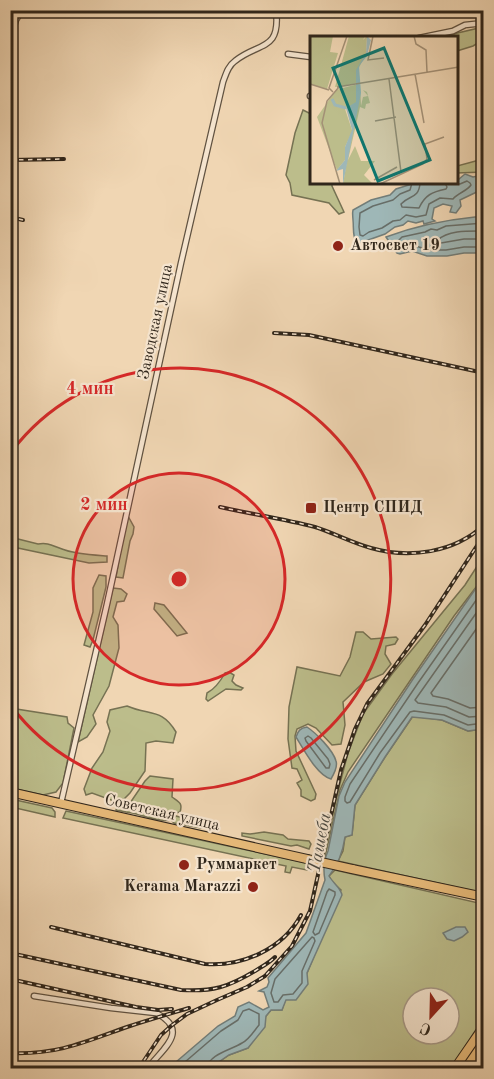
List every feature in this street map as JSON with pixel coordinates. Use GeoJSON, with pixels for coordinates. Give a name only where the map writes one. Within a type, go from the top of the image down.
{"type":"FeatureCollection","features":[{"type":"Feature","properties":{"kind":"main road","name":"Советская улица"},"geometry":{"type":"LineString","coordinates":[[10,792],[483,897]]}},
{"type":"Feature","properties":{"kind":"main road"},"geometry":{"type":"LineString","coordinates":[[455,1068],[483,1026]]}},
{"type":"Feature","properties":{"kind":"main road"},"geometry":{"type":"LineString","coordinates":[[466,1068],[483,1042]]}},
{"type":"Feature","properties":{"kind":"street"},"geometry":{"type":"LineString","coordinates":[[10,39],[22,10]]}},
{"type":"Feature","properties":{"kind":"street","name":"Заводская улица"},"geometry":{"type":"LineString","coordinates":[[61,803],[223,82],[226,72],[235,60],[272,39],[277,27],[276,10]]}},
{"type":"Feature","properties":{"kind":"street"},"geometry":{"type":"LineString","coordinates":[[429,36],[453,31],[465,25],[483,23]]}},
{"type":"Feature","properties":{"kind":"street"},"geometry":{"type":"LineString","coordinates":[[288,54],[310,57]]}},
{"type":"Feature","properties":{"kind":"street"},"geometry":{"type":"LineString","coordinates":[[34,996],[156,1013],[163,1016],[171,1026],[173,1037],[148,1068]]}},
{"type":"Feature","properties":{"kind":"green space"},"geometry":{"type":"Polygon","coordinates":[[[483,27],[483,40],[458,51],[458,36],[445,36],[483,27]]]}},
{"type":"Feature","properties":{"kind":"green space"},"geometry":{"type":"Polygon","coordinates":[[[303,110],[310,114],[310,184],[332,184],[344,212],[339,214],[329,203],[292,195],[286,175],[295,133],[303,110]]]}},
{"type":"Feature","properties":{"kind":"green space"},"geometry":{"type":"Polygon","coordinates":[[[483,159],[483,172],[458,173],[458,166],[483,159]]]}},
{"type":"Feature","properties":{"kind":"green space"},"geometry":{"type":"Polygon","coordinates":[[[128,516],[134,527],[123,578],[116,577],[128,516]]]}},
{"type":"Feature","properties":{"kind":"green space"},"geometry":{"type":"Polygon","coordinates":[[[10,537],[38,544],[48,544],[72,552],[107,556],[107,562],[89,563],[13,547],[10,537]]]}},
{"type":"Feature","properties":{"kind":"green space"},"geometry":{"type":"Polygon","coordinates":[[[483,557],[483,578],[454,616],[348,772],[340,790],[325,857],[321,856],[348,753],[363,714],[392,674],[465,585],[483,557]]]}},
{"type":"Feature","properties":{"kind":"green space"},"geometry":{"type":"Polygon","coordinates":[[[99,575],[106,576],[106,587],[90,647],[84,645],[93,612],[93,588],[99,575]]]}},
{"type":"Feature","properties":{"kind":"green space"},"geometry":{"type":"Polygon","coordinates":[[[113,588],[121,589],[127,594],[124,601],[117,602],[113,617],[118,625],[119,648],[109,686],[93,715],[96,724],[87,737],[78,742],[113,588]]]}},
{"type":"Feature","properties":{"kind":"green space"},"geometry":{"type":"Polygon","coordinates":[[[155,603],[164,605],[187,633],[177,636],[154,609],[155,603]]]}},
{"type":"Feature","properties":{"kind":"green space"},"geometry":{"type":"Polygon","coordinates":[[[356,632],[363,632],[371,639],[396,637],[398,639],[395,644],[386,646],[385,654],[391,664],[383,674],[364,682],[343,702],[345,725],[341,744],[332,745],[316,728],[308,724],[297,729],[296,751],[316,794],[315,799],[311,801],[301,796],[297,783],[302,780],[297,769],[292,768],[288,739],[289,707],[297,667],[340,676],[350,657],[356,632]]]}},
{"type":"Feature","properties":{"kind":"green space"},"geometry":{"type":"Polygon","coordinates":[[[229,672],[234,675],[232,681],[243,688],[241,690],[226,689],[208,701],[207,693],[217,685],[225,673],[229,672]]]}},
{"type":"Feature","properties":{"kind":"green space"},"geometry":{"type":"Polygon","coordinates":[[[127,706],[166,719],[176,732],[173,743],[156,741],[146,743],[145,771],[122,801],[114,801],[92,793],[86,795],[84,789],[92,768],[103,752],[110,731],[107,722],[110,710],[127,706]]]}},
{"type":"Feature","properties":{"kind":"green space"},"geometry":{"type":"Polygon","coordinates":[[[10,708],[67,717],[68,723],[74,728],[63,783],[56,792],[43,795],[11,788],[10,708]]]}},
{"type":"Feature","properties":{"kind":"green space"},"geometry":{"type":"Polygon","coordinates":[[[413,716],[442,720],[468,731],[483,729],[483,893],[338,861],[343,851],[345,837],[352,835],[355,805],[413,716]]]}},
{"type":"Feature","properties":{"kind":"green space"},"geometry":{"type":"Polygon","coordinates":[[[150,776],[173,779],[172,797],[181,805],[180,812],[130,803],[150,776]]]}},
{"type":"Feature","properties":{"kind":"green space"},"geometry":{"type":"Polygon","coordinates":[[[11,799],[52,808],[55,817],[11,807],[11,799]]]}},
{"type":"Feature","properties":{"kind":"green space"},"geometry":{"type":"Polygon","coordinates":[[[117,807],[162,813],[205,825],[211,823],[213,826],[201,828],[174,823],[171,820],[160,820],[116,810],[117,807]]]}},
{"type":"Feature","properties":{"kind":"green space"},"geometry":{"type":"Polygon","coordinates":[[[66,811],[307,863],[312,871],[292,867],[290,873],[285,872],[286,866],[63,818],[66,811]]]}},
{"type":"Feature","properties":{"kind":"green space"},"geometry":{"type":"Polygon","coordinates":[[[264,832],[283,835],[288,839],[309,841],[311,844],[309,849],[242,836],[242,833],[264,832]]]}},
{"type":"Feature","properties":{"kind":"green space"},"geometry":{"type":"Polygon","coordinates":[[[335,870],[483,904],[483,1019],[451,1068],[210,1068],[229,1055],[248,1048],[266,1016],[271,1010],[282,1010],[285,1000],[307,973],[341,890],[329,876],[335,870]]]}},
{"type":"Feature","properties":{"kind":"water"},"geometry":{"type":"Polygon","coordinates":[[[465,174],[473,177],[483,175],[483,189],[460,200],[461,206],[456,213],[450,212],[452,206],[443,204],[434,208],[432,219],[435,221],[424,224],[423,221],[416,223],[408,221],[385,234],[357,244],[355,241],[353,210],[371,200],[390,195],[396,189],[412,184],[458,184],[459,179],[465,174]]]}},
{"type":"Feature","properties":{"kind":"water"},"geometry":{"type":"Polygon","coordinates":[[[483,217],[483,253],[427,256],[412,251],[400,254],[386,237],[430,224],[483,217]]]}},
{"type":"Feature","properties":{"kind":"water","name":"Ташеба"},"geometry":{"type":"Polygon","coordinates":[[[483,578],[483,729],[468,731],[442,720],[412,717],[355,805],[352,835],[345,837],[340,858],[329,876],[342,895],[307,973],[308,984],[296,1000],[286,1000],[282,1010],[271,1010],[266,1016],[265,1027],[248,1048],[229,1055],[210,1068],[169,1068],[218,1026],[235,1016],[238,1007],[249,1002],[263,1010],[269,1007],[264,992],[259,991],[267,987],[268,978],[306,933],[325,880],[325,861],[339,796],[345,782],[483,578]]]}},
{"type":"Feature","properties":{"kind":"water"},"geometry":{"type":"Polygon","coordinates":[[[307,727],[324,742],[336,761],[331,779],[316,767],[296,737],[300,730],[307,727]]]}},
{"type":"Feature","properties":{"kind":"water"},"geometry":{"type":"Polygon","coordinates":[[[456,927],[465,927],[468,932],[454,941],[447,939],[443,933],[456,927]]]}},
{"type":"Feature","properties":{"kind":"railway"},"geometry":{"type":"LineString","coordinates":[[10,160],[64,159]]}},
{"type":"Feature","properties":{"kind":"railway"},"geometry":{"type":"LineString","coordinates":[[10,217],[23,220]]}},
{"type":"Feature","properties":{"kind":"railway"},"geometry":{"type":"LineString","coordinates":[[274,333],[309,335],[484,373]]}},
{"type":"Feature","properties":{"kind":"railway"},"geometry":{"type":"LineString","coordinates":[[220,507],[315,527],[364,546],[400,553],[416,553],[445,547],[459,542],[484,525]]}},
{"type":"Feature","properties":{"kind":"railway"},"geometry":{"type":"LineString","coordinates":[[139,1068],[161,1035],[171,1026],[187,1014],[247,987],[265,976],[292,946],[310,911],[341,770],[355,729],[367,704],[425,625],[484,535]]}},
{"type":"Feature","properties":{"kind":"railway"},"geometry":{"type":"LineString","coordinates":[[51,927],[205,964],[219,964],[247,959],[272,946],[284,937],[301,915]]}},
{"type":"Feature","properties":{"kind":"railway"},"geometry":{"type":"LineString","coordinates":[[10,953],[181,990],[211,989],[228,985],[275,957]]}},
{"type":"Feature","properties":{"kind":"railway"},"geometry":{"type":"LineString","coordinates":[[10,979],[136,1007],[172,1009]]}},
{"type":"Feature","properties":{"kind":"railway"},"geometry":{"type":"LineString","coordinates":[[10,1053],[57,1050],[189,1008]]}},
{"type":"Feature","properties":{"kind":"place","name":"Автосвет 19"},"geometry":{"type":"Point","coordinates":[338,246]}},
{"type":"Feature","properties":{"kind":"place","name":"Центр СПИД"},"geometry":{"type":"Point","coordinates":[311,508]}},
{"type":"Feature","properties":{"kind":"place","name":"Руммаркет"},"geometry":{"type":"Point","coordinates":[184,865]}},
{"type":"Feature","properties":{"kind":"place","name":"Kerama Marazzi"},"geometry":{"type":"Point","coordinates":[253,887]}}]}
